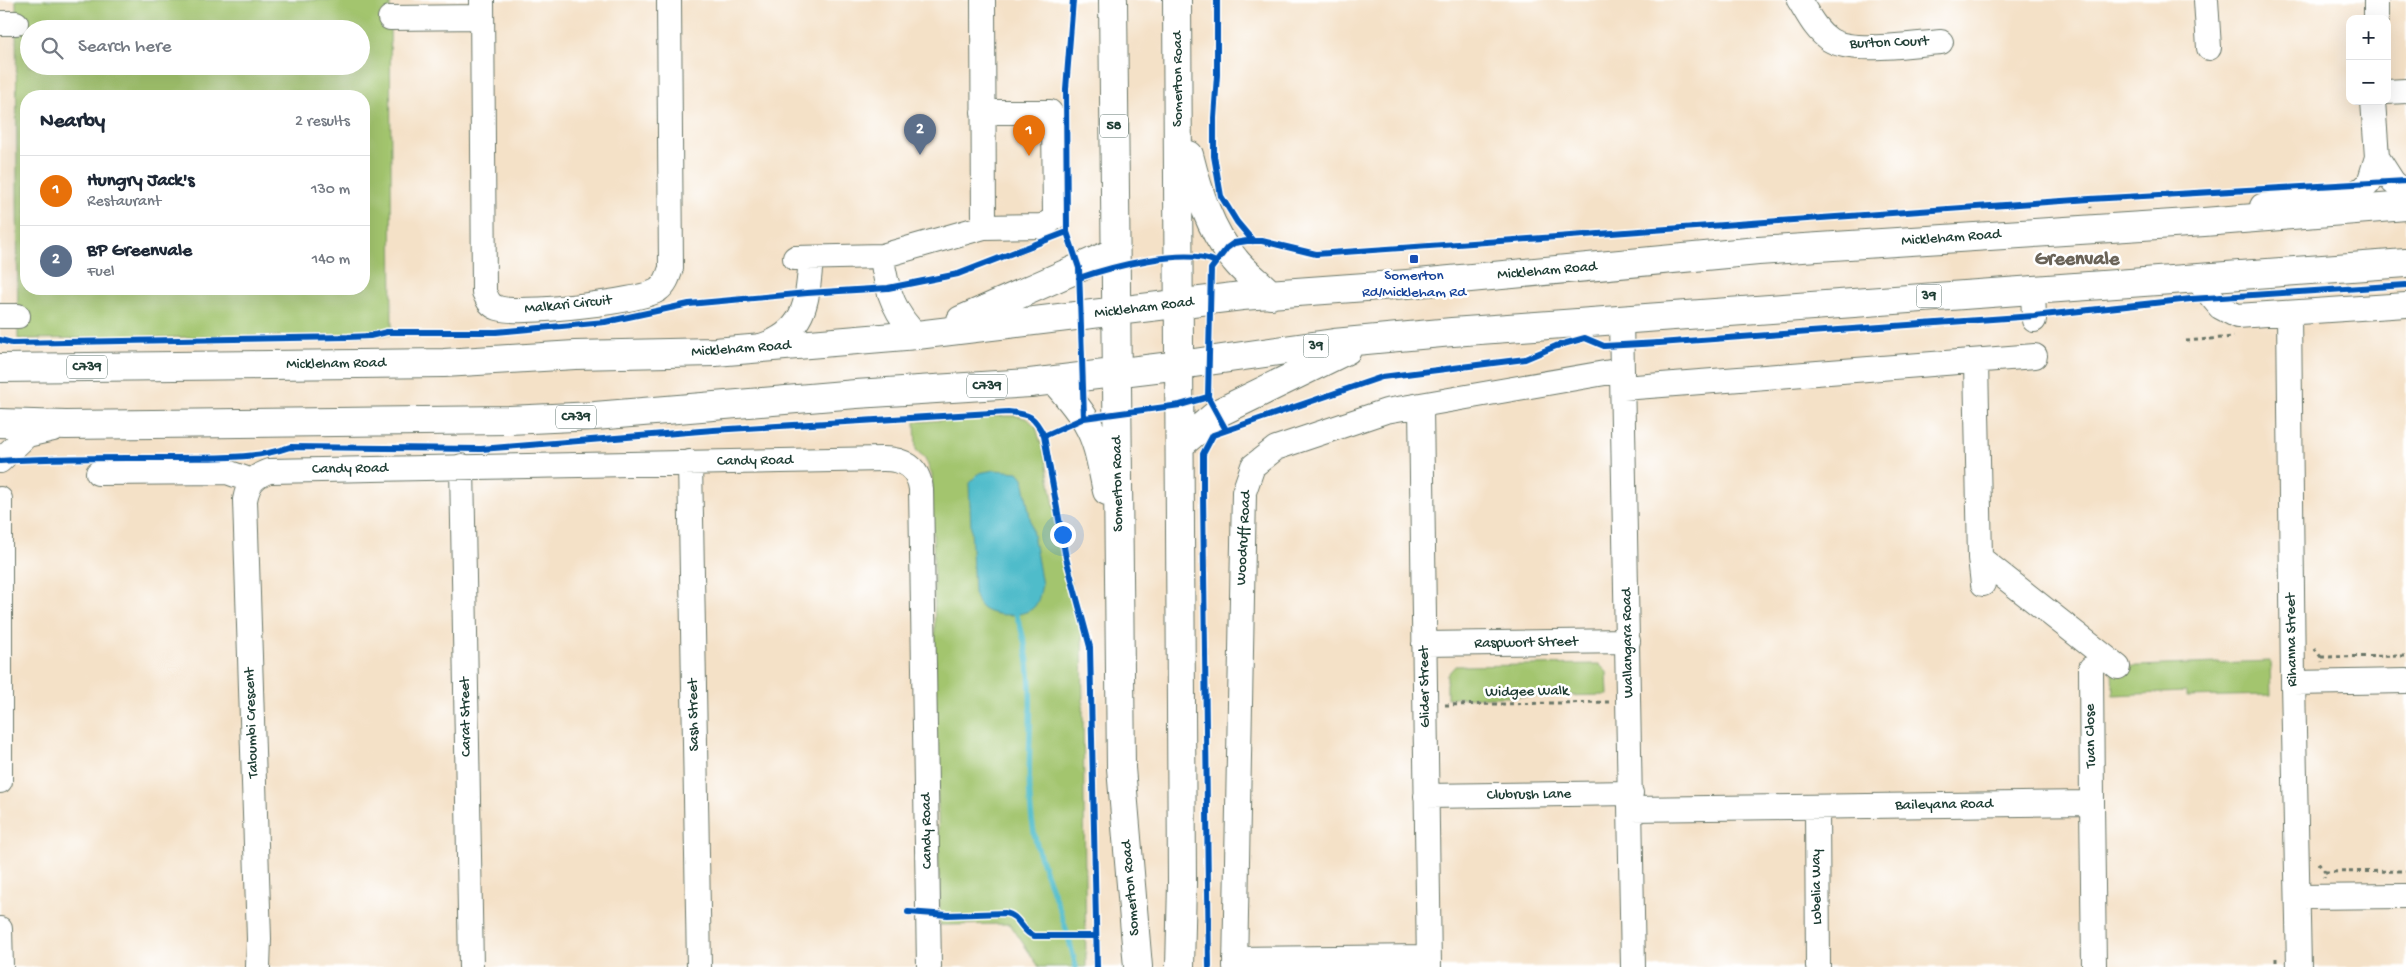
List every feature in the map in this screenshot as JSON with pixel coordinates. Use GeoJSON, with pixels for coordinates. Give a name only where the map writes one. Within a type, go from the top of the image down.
{"type":"FeatureCollection","features":[{"type":"Feature","properties":{"kind":"main road","name":"Somerton Road"},"geometry":{"type":"LineString","coordinates":[[1178,0],[1181,444],[1180,967]]}},
{"type":"Feature","properties":{"kind":"main road","name":"Somerton Road"},"geometry":{"type":"LineString","coordinates":[[1109,5],[1117,372],[1121,768],[1138,967]]}},
{"type":"Feature","properties":{"kind":"main road"},"geometry":{"type":"LineString","coordinates":[[1178,107],[1197,188],[1218,235],[1235,261],[1272,294]]}},
{"type":"Feature","properties":{"kind":"main road","name":"Mickleham Road"},"geometry":{"type":"LineString","coordinates":[[0,368],[444,363],[575,355],[752,349],[917,335],[1272,294],[1758,251],[2204,222],[2406,206]]}},
{"type":"Feature","properties":{"kind":"main road"},"geometry":{"type":"LineString","coordinates":[[917,335],[977,314],[1115,252]]}},
{"type":"Feature","properties":{"kind":"main road","name":"39"},"geometry":{"type":"LineString","coordinates":[[1117,372],[1366,340],[1621,318],[2406,263]]}},
{"type":"Feature","properties":{"kind":"main road"},"geometry":{"type":"LineString","coordinates":[[1181,444],[1218,413],[1366,340]]}},
{"type":"Feature","properties":{"kind":"main road","name":"C739"},"geometry":{"type":"LineString","coordinates":[[0,423],[66,425],[509,420],[595,416],[1054,380],[1117,372]]}},
{"type":"Feature","properties":{"kind":"main road"},"geometry":{"type":"LineString","coordinates":[[1054,380],[1077,407],[1088,425],[1097,448],[1118,539]]}},
{"type":"Feature","properties":{"kind":"street","name":"Malkari Circuit"},"geometry":{"type":"LineString","coordinates":[[482,9],[484,292],[490,304],[500,309],[514,310],[594,304],[657,291],[667,282],[671,268],[669,0]]}},
{"type":"Feature","properties":{"kind":"street"},"geometry":{"type":"LineString","coordinates":[[983,0],[984,227]]}},
{"type":"Feature","properties":{"kind":"street","name":"Burton Court"},"geometry":{"type":"LineString","coordinates":[[1799,0],[1817,29],[1830,40],[1839,44],[1860,47],[1940,42]]}},
{"type":"Feature","properties":{"kind":"street"},"geometry":{"type":"LineString","coordinates":[[2206,0],[2209,48]]}},
{"type":"Feature","properties":{"kind":"street"},"geometry":{"type":"LineString","coordinates":[[2376,0],[2376,15]]}},
{"type":"Feature","properties":{"kind":"street"},"geometry":{"type":"LineString","coordinates":[[390,18],[482,9]]}},
{"type":"Feature","properties":{"kind":"street"},"geometry":{"type":"LineString","coordinates":[[2391,92],[2406,91]]}},
{"type":"Feature","properties":{"kind":"street"},"geometry":{"type":"LineString","coordinates":[[2204,222],[2267,204],[2350,195],[2357,192],[2369,183],[2377,152],[2373,105]]}},
{"type":"Feature","properties":{"kind":"street"},"geometry":{"type":"LineString","coordinates":[[752,349],[777,341],[793,329],[806,304],[803,258],[882,256],[984,227],[1044,226],[1055,217],[1054,118],[1050,112],[983,112]]}},
{"type":"Feature","properties":{"kind":"street"},"geometry":{"type":"LineString","coordinates":[[2377,152],[2394,182],[2406,193]]}},
{"type":"Feature","properties":{"kind":"street"},"geometry":{"type":"LineString","coordinates":[[882,256],[888,288],[898,313],[906,325],[917,335]]}},
{"type":"Feature","properties":{"kind":"street"},"geometry":{"type":"LineString","coordinates":[[2195,277],[2220,307],[2231,314],[2245,317],[2289,312],[2406,305]]}},
{"type":"Feature","properties":{"kind":"street"},"geometry":{"type":"LineString","coordinates":[[2033,289],[2034,320]]}},
{"type":"Feature","properties":{"kind":"street","name":"Rihanna Street"},"geometry":{"type":"LineString","coordinates":[[2289,312],[2293,683],[2299,967]]}},
{"type":"Feature","properties":{"kind":"street","name":"Wallangara Road"},"geometry":{"type":"LineString","coordinates":[[1621,318],[1633,967]]}},
{"type":"Feature","properties":{"kind":"street","name":"Woodruff Road"},"geometry":{"type":"LineString","coordinates":[[1235,963],[1244,492],[1253,466],[1276,448],[1386,411],[1623,379],[1976,362],[2035,356]]}},
{"type":"Feature","properties":{"kind":"street"},"geometry":{"type":"LineString","coordinates":[[1976,362],[1980,558],[1983,584]]}},
{"type":"Feature","properties":{"kind":"street","name":"Glider Street"},"geometry":{"type":"LineString","coordinates":[[1421,407],[1429,962]]}},
{"type":"Feature","properties":{"kind":"street"},"geometry":{"type":"LineString","coordinates":[[0,460],[27,435],[66,425]]}},
{"type":"Feature","properties":{"kind":"street","name":"Candy Road"},"geometry":{"type":"LineString","coordinates":[[252,481],[260,474],[269,471],[892,459],[906,463],[917,473],[921,489],[929,967]]}},
{"type":"Feature","properties":{"kind":"street","name":"Sash Street"},"geometry":{"type":"LineString","coordinates":[[690,462],[699,967]]}},
{"type":"Feature","properties":{"kind":"street","name":"Carat Street"},"geometry":{"type":"LineString","coordinates":[[462,466],[471,967]]}},
{"type":"Feature","properties":{"kind":"street"},"geometry":{"type":"LineString","coordinates":[[98,473],[227,472],[252,481]]}},
{"type":"Feature","properties":{"kind":"street","name":"Taloumbi Crescent"},"geometry":{"type":"LineString","coordinates":[[252,481],[245,500],[259,939],[258,967]]}},
{"type":"Feature","properties":{"kind":"street"},"geometry":{"type":"LineString","coordinates":[[0,500],[0,780]]}},
{"type":"Feature","properties":{"kind":"street"},"geometry":{"type":"LineString","coordinates":[[1980,558],[2118,666]]}},
{"type":"Feature","properties":{"kind":"street","name":"Raspwort Street"},"geometry":{"type":"LineString","coordinates":[[1424,644],[1628,642]]}},
{"type":"Feature","properties":{"kind":"street","name":"Tuan Close"},"geometry":{"type":"LineString","coordinates":[[2091,668],[2092,803]]}},
{"type":"Feature","properties":{"kind":"street"},"geometry":{"type":"LineString","coordinates":[[2293,683],[2406,681]]}},
{"type":"Feature","properties":{"kind":"street","name":"Clubrush Lane"},"geometry":{"type":"LineString","coordinates":[[1426,796],[1631,801]]}},
{"type":"Feature","properties":{"kind":"street","name":"Baileyana Road"},"geometry":{"type":"LineString","coordinates":[[1631,801],[1817,807],[2092,803]]}},
{"type":"Feature","properties":{"kind":"street"},"geometry":{"type":"LineString","coordinates":[[2092,803],[2094,967]]}},
{"type":"Feature","properties":{"kind":"street","name":"Lobelia Way"},"geometry":{"type":"LineString","coordinates":[[1817,807],[1818,967]]}},
{"type":"Feature","properties":{"kind":"street"},"geometry":{"type":"LineString","coordinates":[[2298,898],[2406,896]]}},
{"type":"Feature","properties":{"kind":"street"},"geometry":{"type":"LineString","coordinates":[[0,929],[1,967]]}},
{"type":"Feature","properties":{"kind":"street"},"geometry":{"type":"LineString","coordinates":[[1235,963],[1429,962]]}},
{"type":"Feature","properties":{"kind":"path"},"geometry":{"type":"LineString","coordinates":[[2080,200],[2100,198]]}},
{"type":"Feature","properties":{"kind":"path"},"geometry":{"type":"LineString","coordinates":[[2090,199],[2092,228]]}},
{"type":"Feature","properties":{"kind":"path"},"geometry":{"type":"LineString","coordinates":[[2322,657],[2406,656]]}},
{"type":"Feature","properties":{"kind":"path"},"geometry":{"type":"LineString","coordinates":[[2324,872],[2406,871]]}},
{"type":"Feature","properties":{"kind":"green space"},"geometry":{"type":"Polygon","coordinates":[[[16,0],[390,0],[392,335],[18,339],[16,0]]]}},
{"type":"Feature","properties":{"kind":"green space"},"geometry":{"type":"Polygon","coordinates":[[[1018,416],[1028,419],[1036,427],[1046,461],[1063,557],[1082,626],[1086,967],[1039,967],[1010,924],[940,925],[932,475],[925,458],[916,450],[915,422],[1018,416]]]}},
{"type":"Feature","properties":{"kind":"green space"},"geometry":{"type":"Polygon","coordinates":[[[2270,661],[2271,695],[2186,697],[2186,692],[2113,695],[2112,667],[2270,661]]]}},
{"type":"Feature","properties":{"kind":"green space"},"geometry":{"type":"Polygon","coordinates":[[[1599,664],[1607,672],[1608,695],[1447,698],[1447,675],[1455,666],[1599,664]]]}},
{"type":"Feature","properties":{"kind":"water"},"geometry":{"type":"Polygon","coordinates":[[[994,470],[1018,472],[1023,478],[1042,585],[1036,605],[1029,611],[1022,613],[1007,615],[992,613],[978,604],[974,593],[969,483],[979,473],[994,470]]]}},
{"type":"Feature","properties":{"kind":"waterway"},"geometry":{"type":"LineString","coordinates":[[1016,614],[1029,668],[1030,805],[1036,844],[1066,928],[1076,967]]}},
{"type":"Feature","properties":{"kind":"cycle path"},"geometry":{"type":"LineString","coordinates":[[1067,232],[1066,89],[1073,0]]}},
{"type":"Feature","properties":{"kind":"cycle path"},"geometry":{"type":"LineString","coordinates":[[1217,0],[1214,156],[1221,196],[1237,222],[1253,241]]}},
{"type":"Feature","properties":{"kind":"cycle path"},"geometry":{"type":"LineString","coordinates":[[1226,430],[1208,397],[1211,269],[1227,248],[1234,243],[1262,241],[1316,254],[2090,199],[2406,181]]}},
{"type":"Feature","properties":{"kind":"cycle path"},"geometry":{"type":"LineString","coordinates":[[0,340],[12,343],[348,337],[370,336],[387,332],[496,332],[605,322],[689,304],[807,293],[888,288],[958,274],[1067,232],[1079,268],[1084,418],[1044,436]]}},
{"type":"Feature","properties":{"kind":"cycle path"},"geometry":{"type":"LineString","coordinates":[[1079,278],[1148,260],[1186,257],[1203,258],[1216,262]]}},
{"type":"Feature","properties":{"kind":"cycle path"},"geometry":{"type":"LineString","coordinates":[[1209,967],[1203,454],[1213,435],[1382,377],[1525,359],[1556,346],[1585,338],[1604,346],[1659,343],[2034,316],[2191,299],[2406,285]]}},
{"type":"Feature","properties":{"kind":"cycle path"},"geometry":{"type":"LineString","coordinates":[[1084,418],[1180,405],[1208,397]]}},
{"type":"Feature","properties":{"kind":"cycle path"},"geometry":{"type":"LineString","coordinates":[[0,461],[64,458],[232,457],[261,454],[290,447],[481,449],[713,430],[1008,412],[1026,415],[1034,420],[1044,436],[1066,558],[1090,647],[1097,967]]}},
{"type":"Feature","properties":{"kind":"cycle path"},"geometry":{"type":"LineString","coordinates":[[908,912],[948,915],[1005,913],[1014,917],[1026,931],[1034,936],[1096,936]]}},
{"type":"Feature","properties":{"kind":"place","name":"BP Greenvale"},"geometry":{"type":"Point","coordinates":[920,155]}},
{"type":"Feature","properties":{"kind":"place","name":"Hungry Jack's"},"geometry":{"type":"Point","coordinates":[1029,156]}},
{"type":"Feature","properties":{"kind":"place","name":"Somerton Rd/Mickleham Rd"},"geometry":{"type":"Point","coordinates":[1414,259]}},
{"type":"Feature","properties":{"kind":"district","name":"Greenvale"},"geometry":{"type":"Point","coordinates":[2077,260]}}]}
